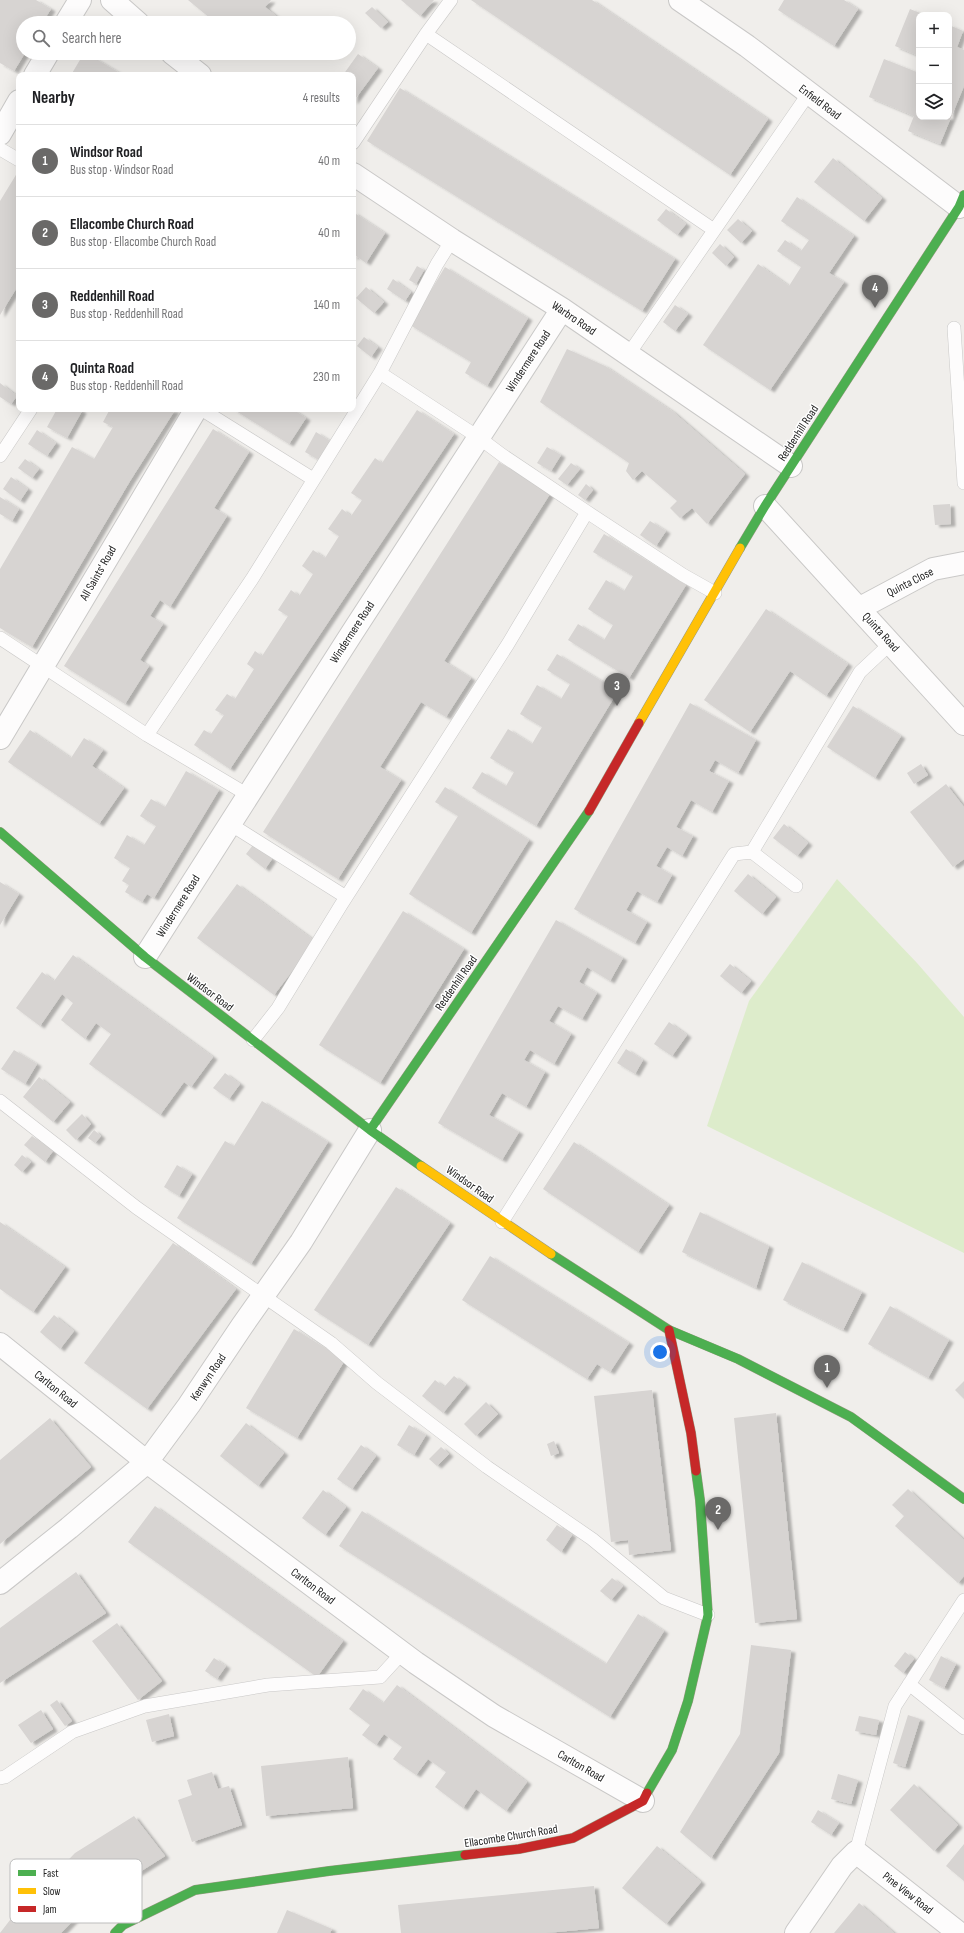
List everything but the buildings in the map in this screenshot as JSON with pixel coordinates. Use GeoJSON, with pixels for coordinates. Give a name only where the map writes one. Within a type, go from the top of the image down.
{"type":"FeatureCollection","features":[{"type":"Feature","properties":{"kind":"street"},"geometry":{"type":"LineString","coordinates":[[70,16],[80,0]]}},
{"type":"Feature","properties":{"kind":"street"},"geometry":{"type":"LineString","coordinates":[[112,0],[130,16]]}},
{"type":"Feature","properties":{"kind":"street","name":"Enfield Road"},"geometry":{"type":"LineString","coordinates":[[680,0],[747,46],[808,93],[962,201]]}},
{"type":"Feature","properties":{"kind":"street"},"geometry":{"type":"LineString","coordinates":[[36,72],[44,60]]}},
{"type":"Feature","properties":{"kind":"street"},"geometry":{"type":"LineString","coordinates":[[181,60],[196,72]]}},
{"type":"Feature","properties":{"kind":"street"},"geometry":{"type":"LineString","coordinates":[[0,134],[16,106]]}},
{"type":"Feature","properties":{"kind":"street","name":"Warbro Road"},"geometry":{"type":"LineString","coordinates":[[356,176],[452,240],[562,309],[791,466]]}},
{"type":"Feature","properties":{"kind":"street","name":"Reddenhill Road"},"geometry":{"type":"LineString","coordinates":[[370,1130],[586,815],[765,506],[962,201]]}},
{"type":"Feature","properties":{"kind":"street","name":"Windermere Road"},"geometry":{"type":"LineString","coordinates":[[145,958],[478,437],[562,309]]}},
{"type":"Feature","properties":{"kind":"street","name":"All Saints' Road"},"geometry":{"type":"LineString","coordinates":[[0,738],[194,412]]}},
{"type":"Feature","properties":{"kind":"street","name":"Quinta Road"},"geometry":{"type":"LineString","coordinates":[[765,506],[860,608],[964,724]]}},
{"type":"Feature","properties":{"kind":"street","name":"Quinta Close"},"geometry":{"type":"LineString","coordinates":[[860,608],[933,568],[964,563]]}},
{"type":"Feature","properties":{"kind":"street","name":"Windsor Road"},"geometry":{"type":"LineString","coordinates":[[0,832],[145,958],[370,1130],[502,1222],[669,1330],[738,1359],[851,1417],[964,1499]]}},
{"type":"Feature","properties":{"kind":"street","name":"Kenwyn Road"},"geometry":{"type":"LineString","coordinates":[[0,1583],[147,1462],[189,1405],[302,1242],[370,1130]]}},
{"type":"Feature","properties":{"kind":"street"},"geometry":{"type":"LineString","coordinates":[[643,1801],[672,1750],[688,1701],[708,1616],[700,1500],[691,1433],[669,1330]]}},
{"type":"Feature","properties":{"kind":"street","name":"Carlton Road"},"geometry":{"type":"LineString","coordinates":[[0,1344],[147,1462],[402,1653],[494,1716],[643,1801]]}},
{"type":"Feature","properties":{"kind":"street","name":"Ellacombe Church Road"},"geometry":{"type":"LineString","coordinates":[[142,1919],[195,1890],[329,1871],[519,1849],[573,1838],[643,1801]]}},
{"type":"Feature","properties":{"kind":"street"},"geometry":{"type":"LineString","coordinates":[[796,1933],[842,1866],[856,1852]]}},
{"type":"Feature","properties":{"kind":"street","name":"Pine View Road"},"geometry":{"type":"LineString","coordinates":[[856,1852],[961,1933]]}},
{"type":"Feature","properties":{"kind":"street","name":"Ellacombe Church Road"},"geometry":{"type":"LineString","coordinates":[[122,1930],[135,1923]]}},
{"type":"Feature","properties":{"kind":"lane"},"geometry":{"type":"LineString","coordinates":[[356,139],[426,34],[451,0]]}},
{"type":"Feature","properties":{"kind":"lane"},"geometry":{"type":"LineString","coordinates":[[426,34],[714,230]]}},
{"type":"Feature","properties":{"kind":"lane"},"geometry":{"type":"LineString","coordinates":[[628,355],[808,93]]}},
{"type":"Feature","properties":{"kind":"lane"},"geometry":{"type":"LineString","coordinates":[[0,149],[16,158]]}},
{"type":"Feature","properties":{"kind":"lane"},"geometry":{"type":"LineString","coordinates":[[356,411],[380,373],[437,264],[452,240]]}},
{"type":"Feature","properties":{"kind":"lane"},"geometry":{"type":"LineString","coordinates":[[954,328],[964,483]]}},
{"type":"Feature","properties":{"kind":"lane"},"geometry":{"type":"LineString","coordinates":[[380,373],[478,437],[502,455],[587,512],[683,575],[715,593]]}},
{"type":"Feature","properties":{"kind":"lane"},"geometry":{"type":"LineString","coordinates":[[0,456],[29,412]]}},
{"type":"Feature","properties":{"kind":"lane"},"geometry":{"type":"LineString","coordinates":[[206,412],[313,479]]}},
{"type":"Feature","properties":{"kind":"lane"},"geometry":{"type":"LineString","coordinates":[[147,735],[252,579],[355,412]]}},
{"type":"Feature","properties":{"kind":"lane"},"geometry":{"type":"LineString","coordinates":[[253,1040],[278,1008],[346,897],[508,644],[587,512]]}},
{"type":"Feature","properties":{"kind":"lane"},"geometry":{"type":"LineString","coordinates":[[0,638],[42,668],[147,735],[248,795]]}},
{"type":"Feature","properties":{"kind":"lane"},"geometry":{"type":"LineString","coordinates":[[752,852],[860,672],[891,643]]}},
{"type":"Feature","properties":{"kind":"lane"},"geometry":{"type":"LineString","coordinates":[[230,824],[346,897]]}},
{"type":"Feature","properties":{"kind":"lane"},"geometry":{"type":"LineString","coordinates":[[502,1222],[734,854],[752,852],[796,886]]}},
{"type":"Feature","properties":{"kind":"lane"},"geometry":{"type":"LineString","coordinates":[[0,1101],[137,1208],[331,1343],[377,1383],[487,1468],[592,1539],[664,1598],[708,1616]]}},
{"type":"Feature","properties":{"kind":"lane"},"geometry":{"type":"LineString","coordinates":[[856,1852],[895,1706],[964,1600]]}},
{"type":"Feature","properties":{"kind":"lane"},"geometry":{"type":"LineString","coordinates":[[0,1778],[5,1777],[72,1732],[145,1706],[268,1685],[380,1677],[402,1653]]}},
{"type":"Feature","properties":{"kind":"lane"},"geometry":{"type":"LineString","coordinates":[[909,1684],[964,1728]]}},
{"type":"Feature","properties":{"kind":"lane"},"geometry":{"type":"LineString","coordinates":[[961,1933],[964,1930]]}},
{"type":"Feature","properties":{"kind":"green space"},"geometry":{"type":"Polygon","coordinates":[[[837,879],[917,963],[964,1017],[964,1253],[707,1126],[749,1001],[837,879]]]}},
{"type":"Feature","properties":{"kind":"traffic: fast"},"geometry":{"type":"LineString","coordinates":[[740,548],[765,506],[959,207],[964,195]]}},
{"type":"Feature","properties":{"kind":"traffic: fast"},"geometry":{"type":"LineString","coordinates":[[370,1130],[589,811]]}},
{"type":"Feature","properties":{"kind":"traffic: fast"},"geometry":{"type":"LineString","coordinates":[[0,832],[145,957],[370,1130],[421,1166]]}},
{"type":"Feature","properties":{"kind":"traffic: fast"},"geometry":{"type":"LineString","coordinates":[[551,1254],[669,1330],[738,1359],[851,1417],[964,1499]]}},
{"type":"Feature","properties":{"kind":"traffic: fast"},"geometry":{"type":"LineString","coordinates":[[647,1793],[672,1750],[688,1701],[708,1615],[700,1500],[696,1471]]}},
{"type":"Feature","properties":{"kind":"traffic: fast"},"geometry":{"type":"LineString","coordinates":[[142,1916],[195,1890],[329,1871],[465,1855]]}},
{"type":"Feature","properties":{"kind":"traffic: fast"},"geometry":{"type":"LineString","coordinates":[[115,1933],[127,1923]]}},
{"type":"Feature","properties":{"kind":"traffic: slow"},"geometry":{"type":"LineString","coordinates":[[639,723],[740,548]]}},
{"type":"Feature","properties":{"kind":"traffic: slow"},"geometry":{"type":"LineString","coordinates":[[421,1166],[551,1254]]}},
{"type":"Feature","properties":{"kind":"traffic: jam"},"geometry":{"type":"LineString","coordinates":[[589,811],[639,723]]}},
{"type":"Feature","properties":{"kind":"traffic: jam"},"geometry":{"type":"LineString","coordinates":[[669,1330],[691,1433],[696,1471]]}},
{"type":"Feature","properties":{"kind":"traffic: jam"},"geometry":{"type":"LineString","coordinates":[[465,1855],[519,1849],[573,1838],[643,1801],[647,1793]]}},
{"type":"Feature","properties":{"kind":"place","name":"Quinta Road"},"geometry":{"type":"Point","coordinates":[875,308]}},
{"type":"Feature","properties":{"kind":"place","name":"Reddenhill Road"},"geometry":{"type":"Point","coordinates":[617,706]}},
{"type":"Feature","properties":{"kind":"place","name":"Windsor Road"},"geometry":{"type":"Point","coordinates":[827,1388]}},
{"type":"Feature","properties":{"kind":"place","name":"Ellacombe Church Road"},"geometry":{"type":"Point","coordinates":[718,1530]}}]}
